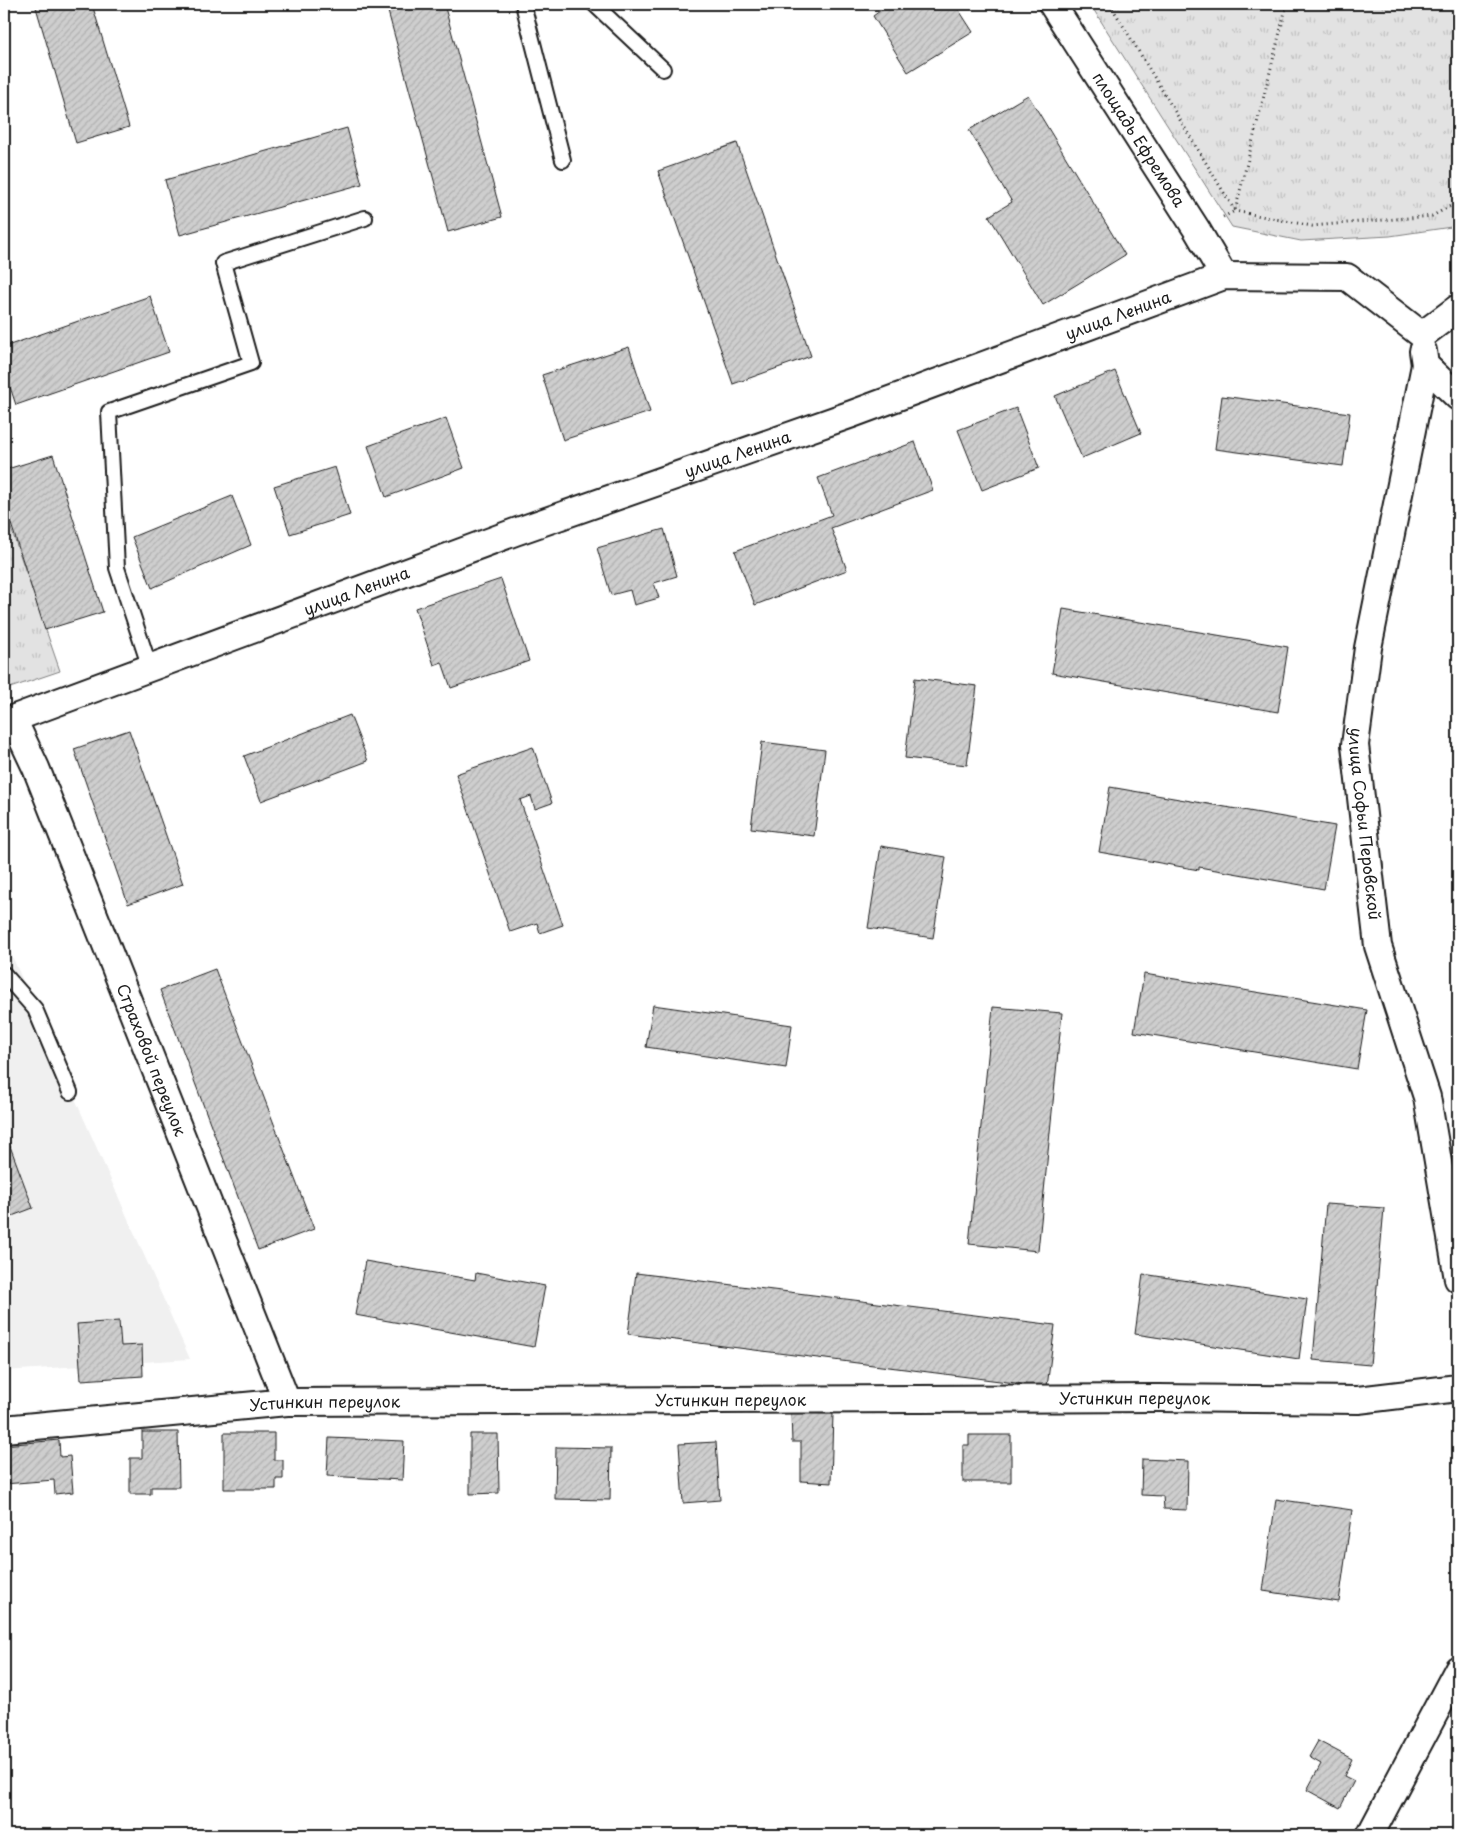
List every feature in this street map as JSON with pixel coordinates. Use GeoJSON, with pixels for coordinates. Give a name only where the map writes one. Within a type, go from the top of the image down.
{"type":"FeatureCollection","features":[{"type":"Feature","properties":{"kind":"street","name":"площадь Ефремова"},"geometry":{"type":"LineString","coordinates":[[1052,4],[1197,230],[1224,276]]}},
{"type":"Feature","properties":{"kind":"street","name":"улица Ленина"},"geometry":{"type":"LineString","coordinates":[[8,720],[515,532],[852,414],[1224,276],[1348,277],[1422,335]]}},
{"type":"Feature","properties":{"kind":"street"},"geometry":{"type":"LineString","coordinates":[[1422,335],[1458,308]]}},
{"type":"Feature","properties":{"kind":"street","name":"улица Софьи Перовской"},"geometry":{"type":"LineString","coordinates":[[1422,335],[1424,365],[1368,648],[1355,745],[1378,946],[1427,1097],[1458,1279]]}},
{"type":"Feature","properties":{"kind":"street"},"geometry":{"type":"LineString","coordinates":[[1424,365],[1458,397]]}},
{"type":"Feature","properties":{"kind":"street","name":"Страховой переулок"},"geometry":{"type":"LineString","coordinates":[[8,720],[36,768],[287,1402]]}},
{"type":"Feature","properties":{"kind":"street","name":"Устинкин переулок"},"geometry":{"type":"LineString","coordinates":[[4,1429],[287,1402],[1138,1398],[1358,1400],[1458,1388]]}},
{"type":"Feature","properties":{"kind":"street"},"geometry":{"type":"LineString","coordinates":[[1370,1835],[1458,1669]]}},
{"type":"Feature","properties":{"kind":"lane"},"geometry":{"type":"LineString","coordinates":[[523,4],[563,160]]}},
{"type":"Feature","properties":{"kind":"lane"},"geometry":{"type":"LineString","coordinates":[[594,4],[663,69]]}},
{"type":"Feature","properties":{"kind":"lane"},"geometry":{"type":"LineString","coordinates":[[150,668],[116,568],[109,412],[251,363],[223,263],[365,218]]}},
{"type":"Feature","properties":{"kind":"lane"},"geometry":{"type":"LineString","coordinates":[[4,974],[35,1009],[70,1092]]}},
{"type":"Feature","properties":{"kind":"path"},"geometry":{"type":"LineString","coordinates":[[1110,4],[1235,211]]}},
{"type":"Feature","properties":{"kind":"path"},"geometry":{"type":"LineString","coordinates":[[1235,211],[1287,4]]}},
{"type":"Feature","properties":{"kind":"path"},"geometry":{"type":"LineString","coordinates":[[1197,230],[1235,211],[1312,226],[1432,216],[1458,202]]}},
{"type":"Feature","properties":{"kind":"shaded area"},"geometry":{"type":"Polygon","coordinates":[[[4,938],[190,1359],[4,1371],[4,938]]]}},
{"type":"Feature","properties":{"kind":"green space"},"geometry":{"type":"Polygon","coordinates":[[[1090,4],[1458,4],[1458,226],[1390,236],[1301,241],[1232,227],[1090,4]]]}},
{"type":"Feature","properties":{"kind":"green space"},"geometry":{"type":"Polygon","coordinates":[[[4,508],[60,671],[4,690],[4,508]]]}},
{"type":"Feature","properties":{"kind":"building"},"geometry":{"type":"Polygon","coordinates":[[[35,4],[92,4],[129,127],[76,143],[35,4]]]}},
{"type":"Feature","properties":{"kind":"building"},"geometry":{"type":"Polygon","coordinates":[[[386,4],[444,4],[502,217],[448,232],[386,4]]]}},
{"type":"Feature","properties":{"kind":"building"},"geometry":{"type":"Polygon","coordinates":[[[882,4],[955,4],[973,32],[908,72],[873,16],[884,8],[882,4]]]}},
{"type":"Feature","properties":{"kind":"building"},"geometry":{"type":"Polygon","coordinates":[[[1028,95],[1125,255],[1043,305],[989,216],[1012,202],[969,130],[1028,95]]]}},
{"type":"Feature","properties":{"kind":"building"},"geometry":{"type":"Polygon","coordinates":[[[347,128],[362,184],[180,235],[165,180],[347,128]]]}},
{"type":"Feature","properties":{"kind":"building"},"geometry":{"type":"Polygon","coordinates":[[[737,143],[811,356],[733,384],[658,171],[737,143]]]}},
{"type":"Feature","properties":{"kind":"building"},"geometry":{"type":"Polygon","coordinates":[[[150,296],[169,352],[16,405],[4,369],[4,347],[150,296]]]}},
{"type":"Feature","properties":{"kind":"building"},"geometry":{"type":"Polygon","coordinates":[[[629,347],[650,412],[563,440],[542,375],[629,347]]]}},
{"type":"Feature","properties":{"kind":"building"},"geometry":{"type":"Polygon","coordinates":[[[1115,371],[1141,433],[1082,458],[1055,396],[1115,371]]]}},
{"type":"Feature","properties":{"kind":"building"},"geometry":{"type":"Polygon","coordinates":[[[1222,396],[1350,413],[1343,466],[1215,449],[1222,396]]]}},
{"type":"Feature","properties":{"kind":"building"},"geometry":{"type":"Polygon","coordinates":[[[1016,408],[1039,468],[982,490],[958,430],[1016,408]]]}},
{"type":"Feature","properties":{"kind":"building"},"geometry":{"type":"Polygon","coordinates":[[[446,418],[464,468],[386,497],[368,446],[446,418]]]}},
{"type":"Feature","properties":{"kind":"building"},"geometry":{"type":"Polygon","coordinates":[[[915,442],[933,490],[831,528],[847,570],[755,605],[735,551],[832,515],[818,478],[915,442]]]}},
{"type":"Feature","properties":{"kind":"building"},"geometry":{"type":"Polygon","coordinates":[[[53,455],[103,612],[45,630],[4,502],[4,470],[53,455]]]}},
{"type":"Feature","properties":{"kind":"building"},"geometry":{"type":"Polygon","coordinates":[[[335,467],[350,515],[290,534],[274,486],[335,467]]]}},
{"type":"Feature","properties":{"kind":"building"},"geometry":{"type":"Polygon","coordinates":[[[232,496],[251,545],[152,588],[132,537],[232,496]]]}},
{"type":"Feature","properties":{"kind":"building"},"geometry":{"type":"Polygon","coordinates":[[[664,529],[677,576],[654,583],[659,598],[634,605],[630,590],[611,595],[597,548],[664,529]]]}},
{"type":"Feature","properties":{"kind":"building"},"geometry":{"type":"Polygon","coordinates":[[[501,579],[529,661],[451,688],[442,662],[434,665],[415,608],[501,579]]]}},
{"type":"Feature","properties":{"kind":"building"},"geometry":{"type":"Polygon","coordinates":[[[1063,609],[1288,647],[1278,712],[1052,673],[1063,609]]]}},
{"type":"Feature","properties":{"kind":"building"},"geometry":{"type":"Polygon","coordinates":[[[915,678],[977,686],[967,765],[905,758],[915,678]]]}},
{"type":"Feature","properties":{"kind":"building"},"geometry":{"type":"Polygon","coordinates":[[[350,715],[368,761],[261,801],[244,756],[350,715]]]}},
{"type":"Feature","properties":{"kind":"building"},"geometry":{"type":"Polygon","coordinates":[[[129,730],[183,884],[128,904],[74,749],[129,730]]]}},
{"type":"Feature","properties":{"kind":"building"},"geometry":{"type":"Polygon","coordinates":[[[762,742],[825,750],[814,836],[751,828],[762,742]]]}},
{"type":"Feature","properties":{"kind":"building"},"geometry":{"type":"Polygon","coordinates":[[[533,747],[552,803],[535,809],[531,796],[520,800],[563,925],[540,933],[537,923],[510,932],[456,774],[533,747]]]}},
{"type":"Feature","properties":{"kind":"building"},"geometry":{"type":"Polygon","coordinates":[[[1110,787],[1335,826],[1324,889],[1199,867],[1199,870],[1099,852],[1110,787]]]}},
{"type":"Feature","properties":{"kind":"building"},"geometry":{"type":"Polygon","coordinates":[[[881,846],[946,857],[933,938],[868,928],[881,846]]]}},
{"type":"Feature","properties":{"kind":"building"},"geometry":{"type":"Polygon","coordinates":[[[215,969],[314,1229],[258,1250],[160,990],[215,969]]]}},
{"type":"Feature","properties":{"kind":"building"},"geometry":{"type":"Polygon","coordinates":[[[1144,974],[1367,1010],[1357,1069],[1134,1032],[1144,974]]]}},
{"type":"Feature","properties":{"kind":"building"},"geometry":{"type":"Polygon","coordinates":[[[653,1005],[792,1025],[786,1068],[646,1047],[653,1005]]]}},
{"type":"Feature","properties":{"kind":"building"},"geometry":{"type":"Polygon","coordinates":[[[993,1007],[1062,1013],[1038,1251],[969,1244],[993,1007]]]}},
{"type":"Feature","properties":{"kind":"building"},"geometry":{"type":"Polygon","coordinates":[[[4,1130],[33,1208],[4,1219],[4,1130]]]}},
{"type":"Feature","properties":{"kind":"building"},"geometry":{"type":"Polygon","coordinates":[[[1326,1204],[1384,1208],[1370,1365],[1313,1360],[1326,1204]]]}},
{"type":"Feature","properties":{"kind":"building"},"geometry":{"type":"Polygon","coordinates":[[[365,1261],[475,1280],[476,1273],[545,1286],[534,1347],[355,1315],[365,1261]]]}},
{"type":"Feature","properties":{"kind":"building"},"geometry":{"type":"Polygon","coordinates":[[[636,1273],[1055,1325],[1047,1387],[628,1334],[636,1273]]]}},
{"type":"Feature","properties":{"kind":"building"},"geometry":{"type":"Polygon","coordinates":[[[1143,1274],[1307,1299],[1299,1359],[1135,1334],[1143,1274]]]}},
{"type":"Feature","properties":{"kind":"building"},"geometry":{"type":"Polygon","coordinates":[[[119,1321],[121,1346],[142,1345],[143,1376],[81,1380],[77,1324],[119,1321]]]}},
{"type":"Feature","properties":{"kind":"building"},"geometry":{"type":"Polygon","coordinates":[[[791,1413],[833,1414],[831,1483],[801,1481],[801,1442],[792,1442],[791,1413]]]}},
{"type":"Feature","properties":{"kind":"building"},"geometry":{"type":"Polygon","coordinates":[[[142,1432],[178,1432],[179,1487],[151,1487],[151,1494],[130,1494],[130,1458],[142,1458],[142,1432]]]}},
{"type":"Feature","properties":{"kind":"building"},"geometry":{"type":"Polygon","coordinates":[[[224,1433],[274,1433],[274,1460],[283,1460],[283,1479],[276,1479],[276,1489],[224,1489],[224,1433]]]}},
{"type":"Feature","properties":{"kind":"building"},"geometry":{"type":"Polygon","coordinates":[[[470,1434],[498,1434],[499,1493],[470,1494],[470,1434]]]}},
{"type":"Feature","properties":{"kind":"building"},"geometry":{"type":"Polygon","coordinates":[[[969,1435],[1011,1435],[1011,1482],[963,1482],[963,1445],[969,1445],[969,1435]]]}},
{"type":"Feature","properties":{"kind":"building"},"geometry":{"type":"Polygon","coordinates":[[[329,1438],[404,1441],[402,1480],[327,1476],[329,1438]]]}},
{"type":"Feature","properties":{"kind":"building"},"geometry":{"type":"Polygon","coordinates":[[[59,1440],[60,1457],[70,1456],[73,1492],[55,1494],[54,1480],[4,1484],[4,1445],[59,1440]]]}},
{"type":"Feature","properties":{"kind":"building"},"geometry":{"type":"Polygon","coordinates":[[[716,1442],[720,1500],[683,1503],[679,1444],[716,1442]]]}},
{"type":"Feature","properties":{"kind":"building"},"geometry":{"type":"Polygon","coordinates":[[[556,1447],[611,1448],[610,1500],[555,1499],[556,1447]]]}},
{"type":"Feature","properties":{"kind":"building"},"geometry":{"type":"Polygon","coordinates":[[[1142,1459],[1188,1461],[1187,1510],[1164,1509],[1163,1496],[1141,1495],[1142,1459]]]}},
{"type":"Feature","properties":{"kind":"building"},"geometry":{"type":"Polygon","coordinates":[[[1276,1499],[1352,1510],[1339,1602],[1263,1591],[1276,1499]]]}},
{"type":"Feature","properties":{"kind":"building"},"geometry":{"type":"Polygon","coordinates":[[[1318,1741],[1352,1759],[1344,1776],[1354,1781],[1340,1808],[1307,1790],[1321,1764],[1309,1757],[1318,1741]]]}}]}
